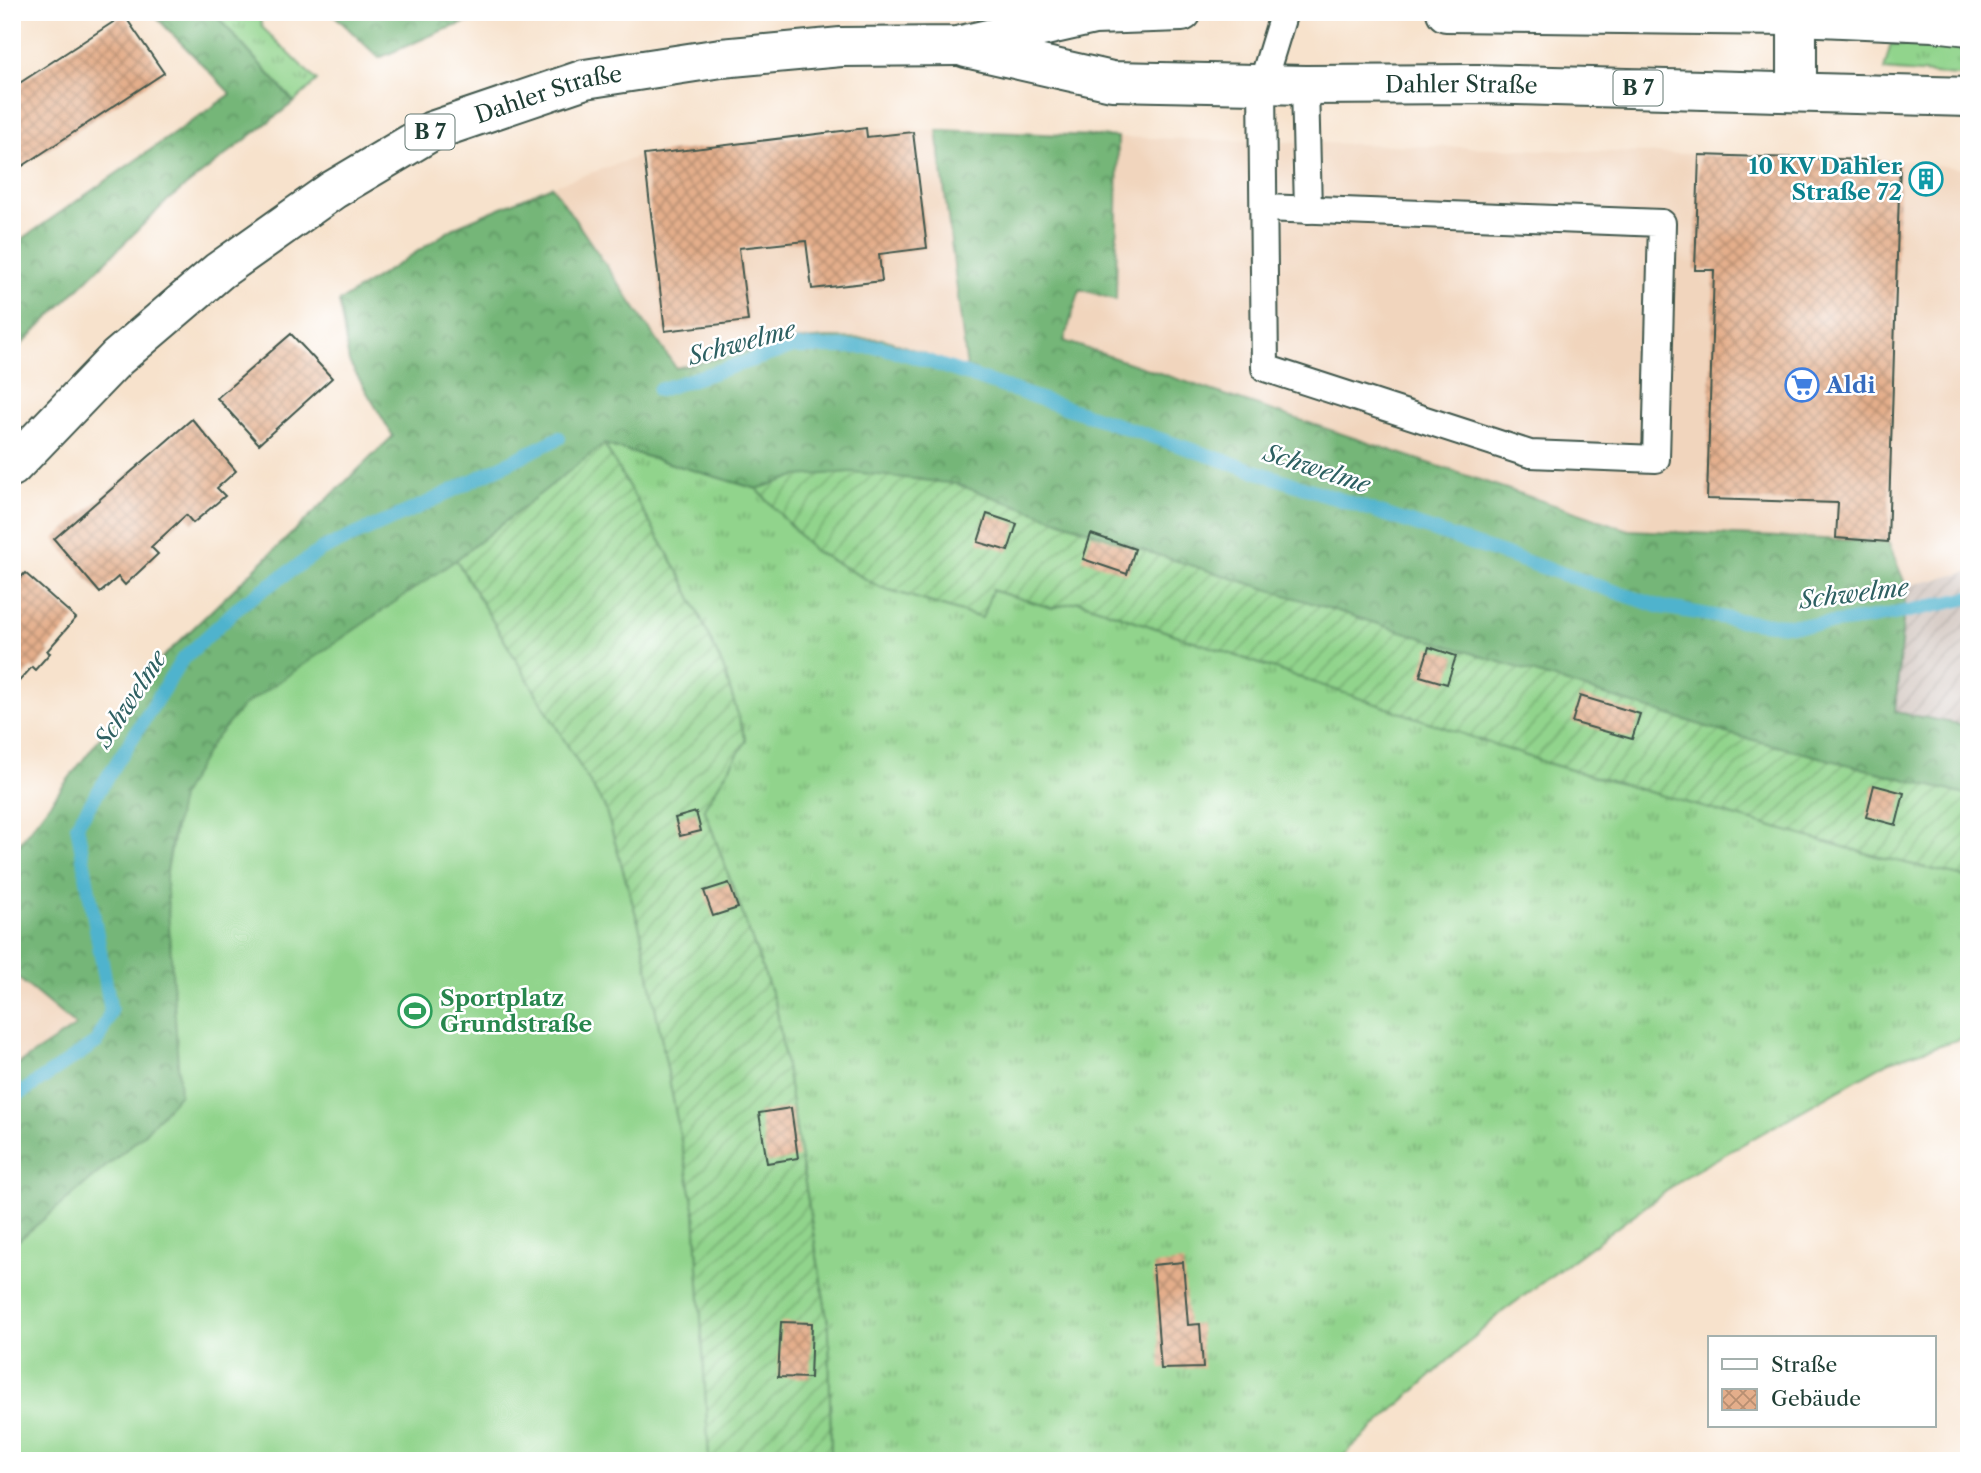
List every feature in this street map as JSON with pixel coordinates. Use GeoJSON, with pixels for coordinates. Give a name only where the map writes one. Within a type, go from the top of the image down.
{"type":"FeatureCollection","features":[{"type":"Feature","properties":{"kind":"main road","name":"Dahler Straße"},"geometry":{"type":"LineString","coordinates":[[12,467],[117,358],[219,271],[333,190],[432,131],[585,79],[721,58],[841,47],[957,46],[1094,15],[1182,12]]}},
{"type":"Feature","properties":{"kind":"main road"},"geometry":{"type":"LineString","coordinates":[[1446,12],[1797,14],[1969,26]]}},
{"type":"Feature","properties":{"kind":"main road"},"geometry":{"type":"LineString","coordinates":[[1797,14],[1797,92]]}},
{"type":"Feature","properties":{"kind":"main road","name":"Dahler Straße"},"geometry":{"type":"LineString","coordinates":[[957,46],[1112,81],[1305,85],[1479,84],[1969,97]]}},
{"type":"Feature","properties":{"kind":"lane"},"geometry":{"type":"LineString","coordinates":[[1264,208],[1662,223],[1656,459],[1530,454],[1265,368],[1262,84],[1284,12]]}},
{"type":"Feature","properties":{"kind":"lane"},"geometry":{"type":"LineString","coordinates":[[1305,85],[1308,210]]}},
{"type":"Feature","properties":{"kind":"shaded area"},"geometry":{"type":"Polygon","coordinates":[[[867,128],[937,130],[968,369],[884,339],[827,338],[788,341],[675,368],[552,186],[643,155],[867,128]]]}},
{"type":"Feature","properties":{"kind":"shaded area"},"geometry":{"type":"Polygon","coordinates":[[[1118,137],[1914,161],[1969,170],[1969,572],[1906,586],[1888,542],[1629,530],[1063,341],[1080,288],[1116,300],[1118,137]]]}},
{"type":"Feature","properties":{"kind":"shaded area"},"geometry":{"type":"Polygon","coordinates":[[[1969,572],[1969,726],[1894,713],[1906,586],[1969,572]]]}},
{"type":"Feature","properties":{"kind":"shaded area"},"geometry":{"type":"Polygon","coordinates":[[[12,973],[76,1026],[12,1068],[12,973]]]}},
{"type":"Feature","properties":{"kind":"green space"},"geometry":{"type":"Polygon","coordinates":[[[151,12],[213,12],[294,102],[168,200],[12,354],[12,246],[231,94],[151,12]]]}},
{"type":"Feature","properties":{"kind":"green space"},"geometry":{"type":"Polygon","coordinates":[[[213,12],[258,12],[262,27],[317,81],[294,102],[213,12]]]}},
{"type":"Feature","properties":{"kind":"green space"},"geometry":{"type":"Polygon","coordinates":[[[331,12],[498,12],[441,31],[379,58],[331,12]]]}},
{"type":"Feature","properties":{"kind":"green space"},"geometry":{"type":"Polygon","coordinates":[[[1891,43],[1969,49],[1969,77],[1884,70],[1891,43]]]}},
{"type":"Feature","properties":{"kind":"green space"},"geometry":{"type":"Polygon","coordinates":[[[937,130],[1118,137],[1116,300],[1080,289],[1064,341],[1629,530],[1888,542],[1906,586],[1895,712],[1969,726],[1969,796],[1726,733],[1145,551],[956,484],[797,476],[757,489],[604,444],[314,676],[174,827],[166,877],[180,1094],[142,1136],[12,1246],[12,1068],[76,1026],[12,973],[12,853],[157,663],[393,436],[349,362],[339,302],[457,226],[552,186],[676,368],[788,341],[827,338],[884,339],[967,369],[937,130]]]}},
{"type":"Feature","properties":{"kind":"green space"},"geometry":{"type":"Polygon","coordinates":[[[604,444],[757,489],[813,550],[880,587],[981,618],[991,590],[1052,608],[1078,601],[1547,763],[1876,856],[1969,878],[1969,1036],[1890,1061],[1688,1175],[1502,1312],[1351,1448],[1340,1461],[831,1461],[829,1330],[776,1006],[704,808],[746,741],[723,667],[683,580],[604,444]]]}},
{"type":"Feature","properties":{"kind":"green space"},"geometry":{"type":"Polygon","coordinates":[[[604,444],[683,580],[723,667],[746,741],[704,808],[776,1006],[829,1330],[831,1461],[709,1461],[695,1213],[640,929],[605,808],[456,560],[604,444]]]}},
{"type":"Feature","properties":{"kind":"green space"},"geometry":{"type":"Polygon","coordinates":[[[853,472],[956,484],[1145,551],[1726,733],[1969,796],[1969,878],[1876,856],[1547,763],[1078,601],[1052,608],[992,590],[982,618],[880,587],[813,550],[757,489],[797,476],[853,472]]]}},
{"type":"Feature","properties":{"kind":"green space","name":"Sportplatz Grundstraße"},"geometry":{"type":"Polygon","coordinates":[[[456,560],[605,808],[640,929],[695,1213],[709,1461],[12,1461],[12,1246],[142,1136],[180,1094],[166,877],[181,796],[211,744],[242,707],[456,560]]]}},
{"type":"Feature","properties":{"kind":"building"},"geometry":{"type":"Polygon","coordinates":[[[124,15],[164,73],[12,173],[12,88],[124,15]]]}},
{"type":"Feature","properties":{"kind":"building"},"geometry":{"type":"Polygon","coordinates":[[[866,128],[867,137],[913,132],[927,248],[879,254],[882,281],[812,289],[806,241],[739,248],[748,321],[665,331],[644,155],[866,128]]]}},
{"type":"Feature","properties":{"kind":"building","name":"Aldi"},"geometry":{"type":"Polygon","coordinates":[[[1699,155],[1900,161],[1888,542],[1836,538],[1838,503],[1707,499],[1714,270],[1695,270],[1699,155]]]}},
{"type":"Feature","properties":{"kind":"building","name":"10 KV Dahler Straße 72"},"geometry":{"type":"Polygon","coordinates":[[[1921,170],[1930,170],[1930,189],[1921,189],[1921,170]]]}},
{"type":"Feature","properties":{"kind":"building"},"geometry":{"type":"Polygon","coordinates":[[[291,334],[332,378],[259,444],[217,398],[291,334]]]}},
{"type":"Feature","properties":{"kind":"building"},"geometry":{"type":"Polygon","coordinates":[[[192,419],[236,471],[217,488],[225,496],[193,523],[186,515],[151,547],[158,554],[125,585],[118,577],[100,593],[54,539],[192,419]]]}},
{"type":"Feature","properties":{"kind":"building"},"geometry":{"type":"Polygon","coordinates":[[[987,514],[1017,524],[1008,551],[978,542],[987,514]]]}},
{"type":"Feature","properties":{"kind":"building"},"geometry":{"type":"Polygon","coordinates":[[[1091,534],[1135,549],[1127,574],[1083,559],[1091,534]]]}},
{"type":"Feature","properties":{"kind":"building"},"geometry":{"type":"Polygon","coordinates":[[[25,573],[76,618],[47,651],[50,653],[35,670],[32,667],[12,689],[12,587],[25,573]]]}},
{"type":"Feature","properties":{"kind":"building"},"geometry":{"type":"Polygon","coordinates":[[[1429,647],[1456,656],[1447,684],[1420,676],[1429,647]]]}},
{"type":"Feature","properties":{"kind":"building"},"geometry":{"type":"Polygon","coordinates":[[[1580,696],[1640,714],[1632,739],[1572,722],[1580,696]]]}},
{"type":"Feature","properties":{"kind":"building"},"geometry":{"type":"Polygon","coordinates":[[[1874,785],[1904,793],[1896,825],[1866,817],[1874,785]]]}},
{"type":"Feature","properties":{"kind":"building"},"geometry":{"type":"Polygon","coordinates":[[[696,812],[701,831],[680,836],[675,818],[696,812]]]}},
{"type":"Feature","properties":{"kind":"building"},"geometry":{"type":"Polygon","coordinates":[[[729,883],[738,908],[713,916],[704,891],[729,883]]]}},
{"type":"Feature","properties":{"kind":"building"},"geometry":{"type":"Polygon","coordinates":[[[791,1108],[798,1158],[767,1163],[759,1113],[791,1108]]]}},
{"type":"Feature","properties":{"kind":"building"},"geometry":{"type":"Polygon","coordinates":[[[1183,1262],[1188,1325],[1200,1324],[1203,1368],[1161,1369],[1153,1265],[1183,1262]]]}},
{"type":"Feature","properties":{"kind":"building"},"geometry":{"type":"Polygon","coordinates":[[[781,1322],[812,1323],[810,1378],[778,1377],[781,1322]]]}},
{"type":"Feature","properties":{"kind":"waterway","name":"Schwelme"},"geometry":{"type":"LineString","coordinates":[[659,390],[793,347],[880,347],[1661,607],[1757,623],[1812,625],[1879,617],[1969,598]]}},
{"type":"Feature","properties":{"kind":"waterway","name":"Schwelme"},"geometry":{"type":"LineString","coordinates":[[12,1099],[97,1042],[111,1011],[77,825],[182,660],[242,604],[321,550],[423,505],[559,438]]}},
{"type":"Feature","properties":{"kind":"place","name":"10 KV Dahler Straße 72"},"geometry":{"type":"Point","coordinates":[1926,179]}},
{"type":"Feature","properties":{"kind":"place","name":"Aldi"},"geometry":{"type":"Point","coordinates":[1802,385]}},
{"type":"Feature","properties":{"kind":"place","name":"Sportplatz Grundstraße"},"geometry":{"type":"Point","coordinates":[415,1011]}}]}
